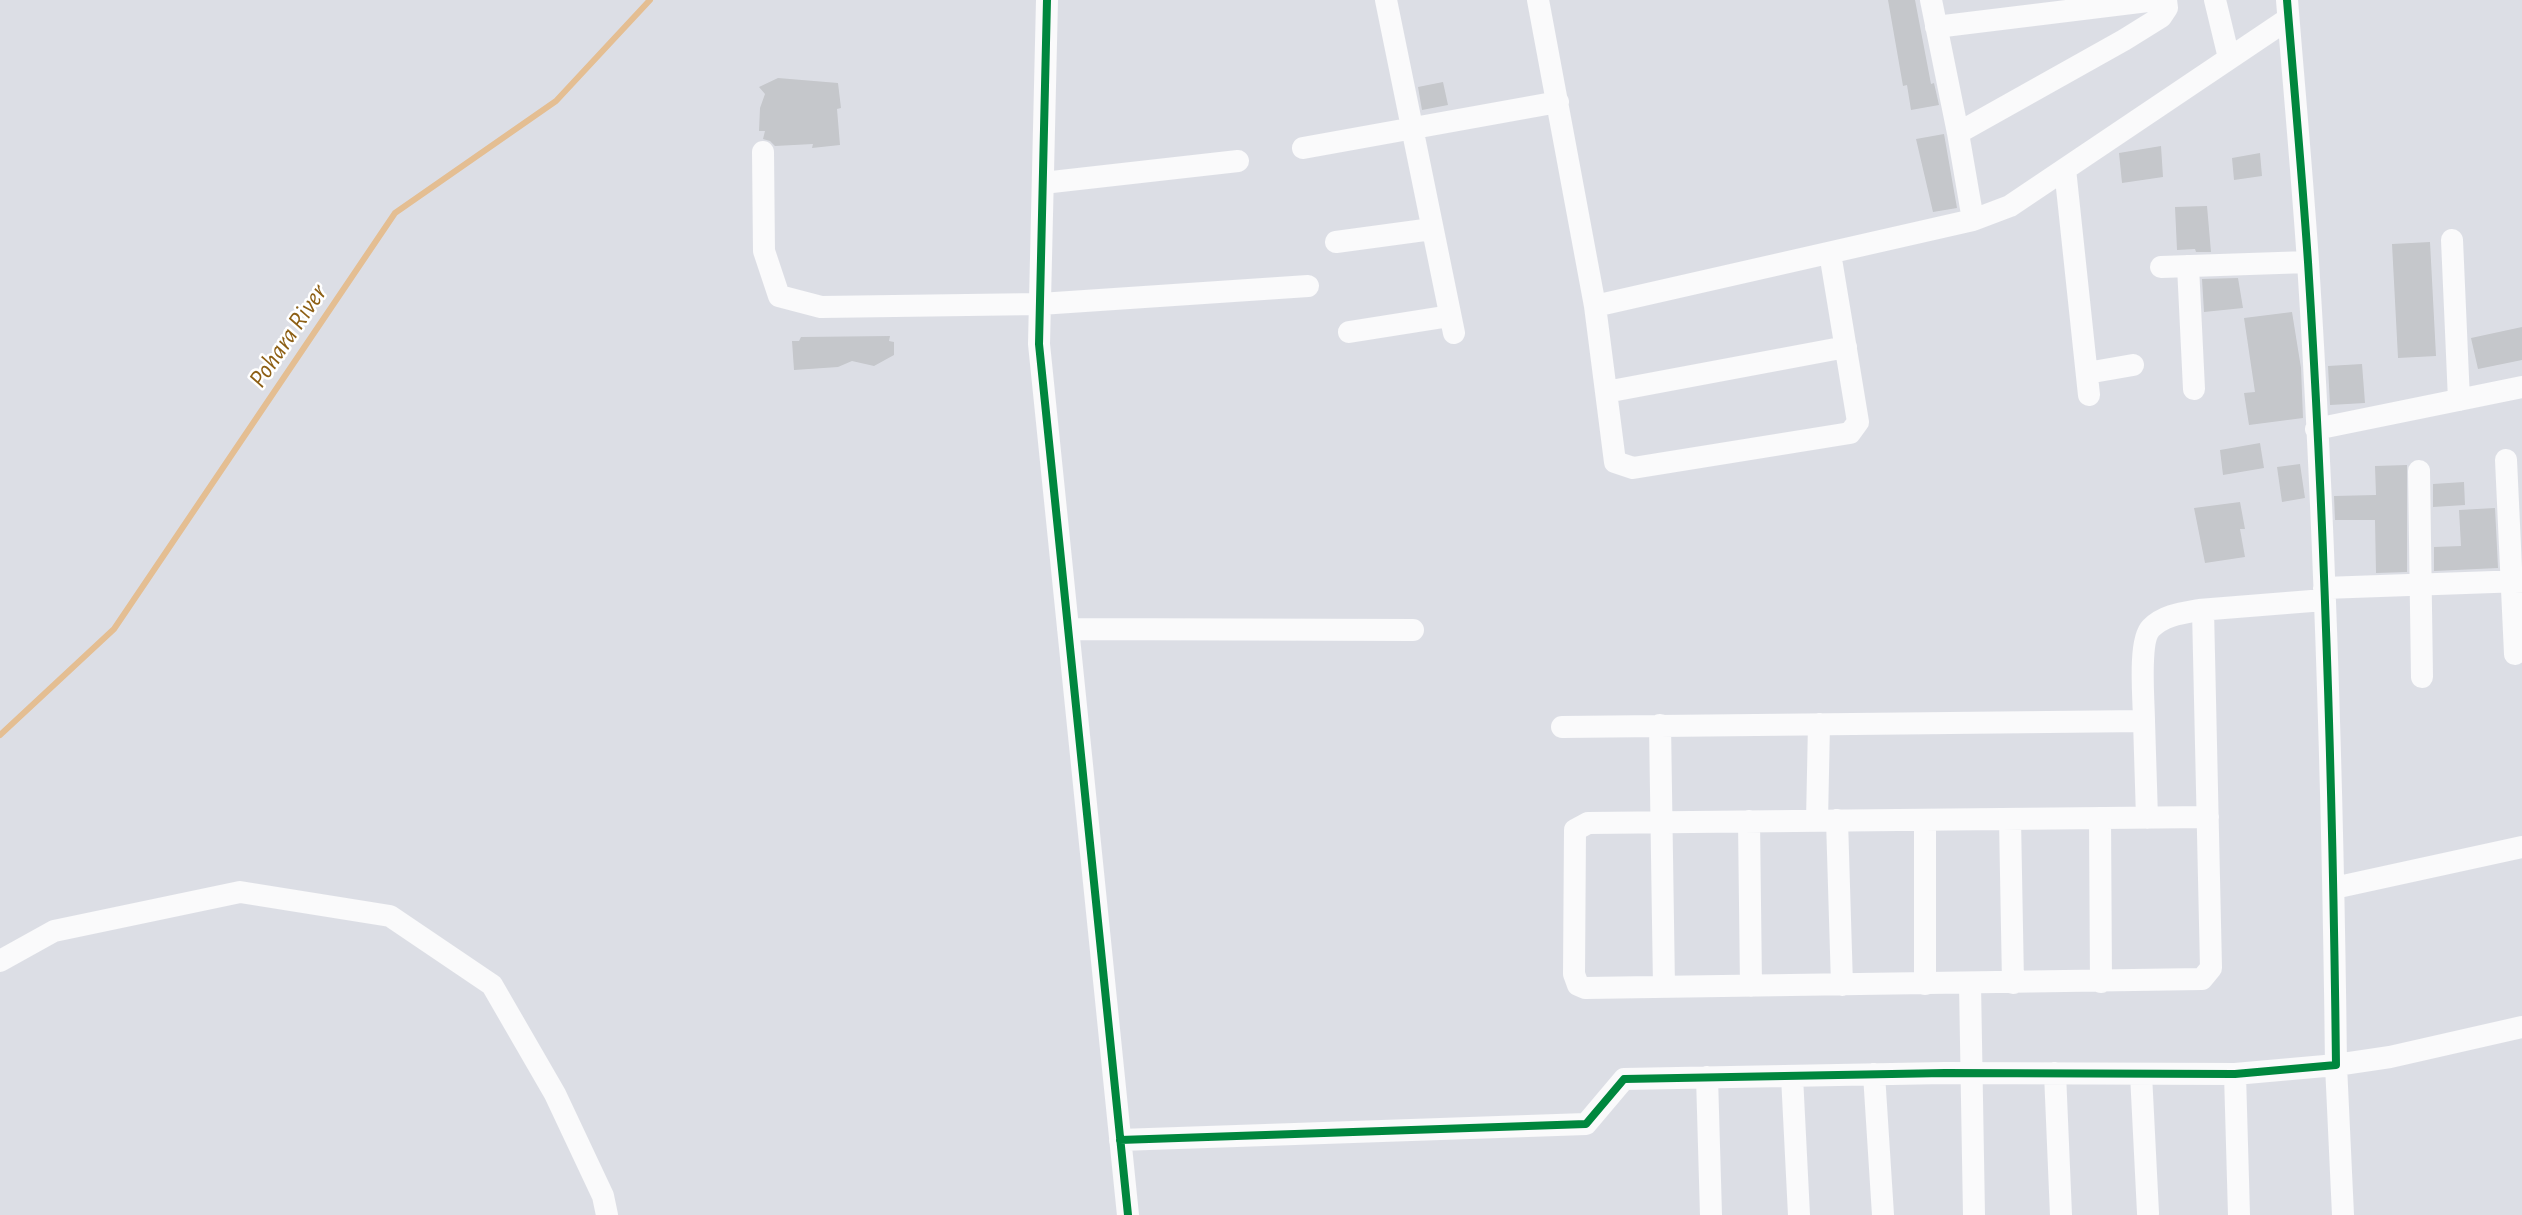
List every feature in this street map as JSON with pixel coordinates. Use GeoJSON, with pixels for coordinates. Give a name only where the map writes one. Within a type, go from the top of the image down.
{"type":"FeatureCollection","features":[{"type":"Feature","properties":{"kind":"street"},"geometry":{"type":"LineString","coordinates":[[1047,0],[1040,344],[1128,1215]]}},
{"type":"Feature","properties":{"kind":"street"},"geometry":{"type":"LineString","coordinates":[[1349,332],[1452,325],[1386,0]]}},
{"type":"Feature","properties":{"kind":"street"},"geometry":{"type":"LineString","coordinates":[[1538,0],[1595,306],[1615,462],[1633,468],[1850,433],[1858,422],[1830,253]]}},
{"type":"Feature","properties":{"kind":"street"},"geometry":{"type":"LineString","coordinates":[[1931,0],[1973,220]]}},
{"type":"Feature","properties":{"kind":"street"},"geometry":{"type":"LineString","coordinates":[[1936,27],[2156,0]]}},
{"type":"Feature","properties":{"kind":"street"},"geometry":{"type":"LineString","coordinates":[[1958,133],[2161,17],[2167,8],[2166,0]]}},
{"type":"Feature","properties":{"kind":"street"},"geometry":{"type":"LineString","coordinates":[[2215,0],[2229,58]]}},
{"type":"Feature","properties":{"kind":"street"},"geometry":{"type":"LineString","coordinates":[[1595,306],[1973,220],[2010,206],[2229,58],[2288,9]]}},
{"type":"Feature","properties":{"kind":"street"},"geometry":{"type":"LineString","coordinates":[[2288,9],[2308,262],[2324,594],[2334,888],[2336,1065],[2343,1215]]}},
{"type":"Feature","properties":{"kind":"street"},"geometry":{"type":"LineString","coordinates":[[1303,148],[1558,102]]}},
{"type":"Feature","properties":{"kind":"street"},"geometry":{"type":"LineString","coordinates":[[763,152],[764,251],[779,296],[821,307],[1040,304],[1308,286]]}},
{"type":"Feature","properties":{"kind":"street"},"geometry":{"type":"LineString","coordinates":[[1043,183],[1238,162]]}},
{"type":"Feature","properties":{"kind":"street"},"geometry":{"type":"LineString","coordinates":[[2065,169],[2088,384],[2133,365]]}},
{"type":"Feature","properties":{"kind":"street"},"geometry":{"type":"LineString","coordinates":[[1336,242],[1432,229]]}},
{"type":"Feature","properties":{"kind":"street"},"geometry":{"type":"LineString","coordinates":[[2452,240],[2459,400]]}},
{"type":"Feature","properties":{"kind":"street"},"geometry":{"type":"LineString","coordinates":[[2161,267],[2308,262]]}},
{"type":"Feature","properties":{"kind":"street"},"geometry":{"type":"LineString","coordinates":[[2188,266],[2194,389]]}},
{"type":"Feature","properties":{"kind":"street"},"geometry":{"type":"LineString","coordinates":[[1606,392],[1846,348]]}},
{"type":"Feature","properties":{"kind":"street"},"geometry":{"type":"LineString","coordinates":[[2316,429],[2522,387]]}},
{"type":"Feature","properties":{"kind":"street"},"geometry":{"type":"LineString","coordinates":[[2506,460],[2517,581],[2515,654]]}},
{"type":"Feature","properties":{"kind":"street"},"geometry":{"type":"LineString","coordinates":[[2419,471],[2422,677]]}},
{"type":"Feature","properties":{"kind":"street"},"geometry":{"type":"LineString","coordinates":[[2147,818],[2144,642],[2151,628],[2171,616],[2324,594],[2421,585],[2517,581]]}},
{"type":"Feature","properties":{"kind":"street"},"geometry":{"type":"LineString","coordinates":[[2203,610],[2208,817],[2211,968],[2202,980],[1585,988],[1578,985],[1574,974],[1575,830],[1588,823],[2208,817]]}},
{"type":"Feature","properties":{"kind":"street"},"geometry":{"type":"LineString","coordinates":[[1068,629],[1413,630]]}},
{"type":"Feature","properties":{"kind":"street"},"geometry":{"type":"LineString","coordinates":[[1562,727],[2144,721]]}},
{"type":"Feature","properties":{"kind":"street"},"geometry":{"type":"LineString","coordinates":[[1819,724],[1842,985]]}},
{"type":"Feature","properties":{"kind":"street"},"geometry":{"type":"LineString","coordinates":[[1660,725],[1664,987]]}},
{"type":"Feature","properties":{"kind":"street"},"geometry":{"type":"LineString","coordinates":[[2100,818],[2101,982]]}},
{"type":"Feature","properties":{"kind":"street"},"geometry":{"type":"LineString","coordinates":[[2010,819],[2013,983]]}},
{"type":"Feature","properties":{"kind":"street"},"geometry":{"type":"LineString","coordinates":[[1925,820],[1925,984]]}},
{"type":"Feature","properties":{"kind":"street"},"geometry":{"type":"LineString","coordinates":[[1749,821],[1751,986]]}},
{"type":"Feature","properties":{"kind":"street"},"geometry":{"type":"LineString","coordinates":[[2334,888],[2522,847]]}},
{"type":"Feature","properties":{"kind":"street"},"geometry":{"type":"LineString","coordinates":[[0,961],[54,931],[240,892],[390,916],[492,985],[555,1094],[603,1196],[607,1215]]}},
{"type":"Feature","properties":{"kind":"street"},"geometry":{"type":"LineString","coordinates":[[1970,984],[1974,1215]]}},
{"type":"Feature","properties":{"kind":"street"},"geometry":{"type":"LineString","coordinates":[[1120,1140],[1586,1124],[1624,1079],[1971,1073],[2235,1074],[2336,1065],[2390,1057],[2522,1027]]}},
{"type":"Feature","properties":{"kind":"street"},"geometry":{"type":"LineString","coordinates":[[2055,1073],[2061,1215]]}},
{"type":"Feature","properties":{"kind":"street"},"geometry":{"type":"LineString","coordinates":[[1874,1074],[1883,1215]]}},
{"type":"Feature","properties":{"kind":"street"},"geometry":{"type":"LineString","coordinates":[[2141,1074],[2148,1213]]}},
{"type":"Feature","properties":{"kind":"street"},"geometry":{"type":"LineString","coordinates":[[2235,1074],[2240,1215]]}},
{"type":"Feature","properties":{"kind":"street"},"geometry":{"type":"LineString","coordinates":[[1792,1076],[1799,1215]]}},
{"type":"Feature","properties":{"kind":"street"},"geometry":{"type":"LineString","coordinates":[[1707,1077],[1711,1215]]}},
{"type":"Feature","properties":{"kind":"building"},"geometry":{"type":"Polygon","coordinates":[[[1888,0],[1915,0],[1931,84],[1934,83],[1939,105],[1911,110],[1907,85],[1903,86],[1888,0]]]}},
{"type":"Feature","properties":{"kind":"building"},"geometry":{"type":"Polygon","coordinates":[[[778,78],[838,83],[841,108],[837,109],[840,145],[812,148],[813,144],[775,146],[763,139],[765,131],[759,131],[760,108],[765,94],[759,87],[778,78]]]}},
{"type":"Feature","properties":{"kind":"building"},"geometry":{"type":"Polygon","coordinates":[[[1443,82],[1448,105],[1422,110],[1418,87],[1443,82]]]}},
{"type":"Feature","properties":{"kind":"building"},"geometry":{"type":"Polygon","coordinates":[[[1944,134],[1957,208],[1933,212],[1916,139],[1944,134]]]}},
{"type":"Feature","properties":{"kind":"building"},"geometry":{"type":"Polygon","coordinates":[[[2161,146],[2163,177],[2122,183],[2119,153],[2161,146]]]}},
{"type":"Feature","properties":{"kind":"building"},"geometry":{"type":"Polygon","coordinates":[[[2260,153],[2262,176],[2234,180],[2232,158],[2260,153]]]}},
{"type":"Feature","properties":{"kind":"building"},"geometry":{"type":"Polygon","coordinates":[[[2207,206],[2211,252],[2196,252],[2195,249],[2177,250],[2175,207],[2207,206]]]}},
{"type":"Feature","properties":{"kind":"building"},"geometry":{"type":"Polygon","coordinates":[[[2430,242],[2436,356],[2398,358],[2392,244],[2430,242]]]}},
{"type":"Feature","properties":{"kind":"building"},"geometry":{"type":"Polygon","coordinates":[[[2238,278],[2243,308],[2204,312],[2202,279],[2238,278]]]}},
{"type":"Feature","properties":{"kind":"building"},"geometry":{"type":"Polygon","coordinates":[[[2292,312],[2301,368],[2303,418],[2249,425],[2244,393],[2255,392],[2244,318],[2292,312]]]}},
{"type":"Feature","properties":{"kind":"building"},"geometry":{"type":"Polygon","coordinates":[[[2522,327],[2522,360],[2478,369],[2471,338],[2522,327]]]}},
{"type":"Feature","properties":{"kind":"building"},"geometry":{"type":"Polygon","coordinates":[[[890,336],[889,341],[894,342],[894,355],[874,366],[852,361],[838,367],[794,370],[792,341],[799,341],[801,337],[890,336]]]}},
{"type":"Feature","properties":{"kind":"building"},"geometry":{"type":"Polygon","coordinates":[[[2362,364],[2365,403],[2330,405],[2328,366],[2362,364]]]}},
{"type":"Feature","properties":{"kind":"building"},"geometry":{"type":"Polygon","coordinates":[[[2260,443],[2264,468],[2223,475],[2220,450],[2260,443]]]}},
{"type":"Feature","properties":{"kind":"building"},"geometry":{"type":"Polygon","coordinates":[[[2300,464],[2305,498],[2282,502],[2277,467],[2300,464]]]}},
{"type":"Feature","properties":{"kind":"building"},"geometry":{"type":"Polygon","coordinates":[[[2407,465],[2407,572],[2376,573],[2375,520],[2335,520],[2334,496],[2376,495],[2375,466],[2407,465]]]}},
{"type":"Feature","properties":{"kind":"building"},"geometry":{"type":"Polygon","coordinates":[[[2464,482],[2465,505],[2433,507],[2433,484],[2464,482]]]}},
{"type":"Feature","properties":{"kind":"building"},"geometry":{"type":"Polygon","coordinates":[[[2240,502],[2245,529],[2240,529],[2245,557],[2205,563],[2194,508],[2240,502]]]}},
{"type":"Feature","properties":{"kind":"building"},"geometry":{"type":"Polygon","coordinates":[[[2495,508],[2498,568],[2434,571],[2434,547],[2461,546],[2459,510],[2495,508]]]}},
{"type":"Feature","properties":{"kind":"waterway","name":"Pohara River"},"geometry":{"type":"LineString","coordinates":[[0,735],[114,629],[395,213],[556,101],[650,0]]}},
{"type":"Feature","properties":{"kind":"cycle path"},"geometry":{"type":"LineString","coordinates":[[1047,0],[1039,344],[1128,1215]]}},
{"type":"Feature","properties":{"kind":"cycle path"},"geometry":{"type":"LineString","coordinates":[[1120,1140],[1586,1124],[1624,1079],[1945,1073],[2235,1074],[2336,1065],[2333,864],[2324,563],[2308,262],[2287,0]]}}]}
